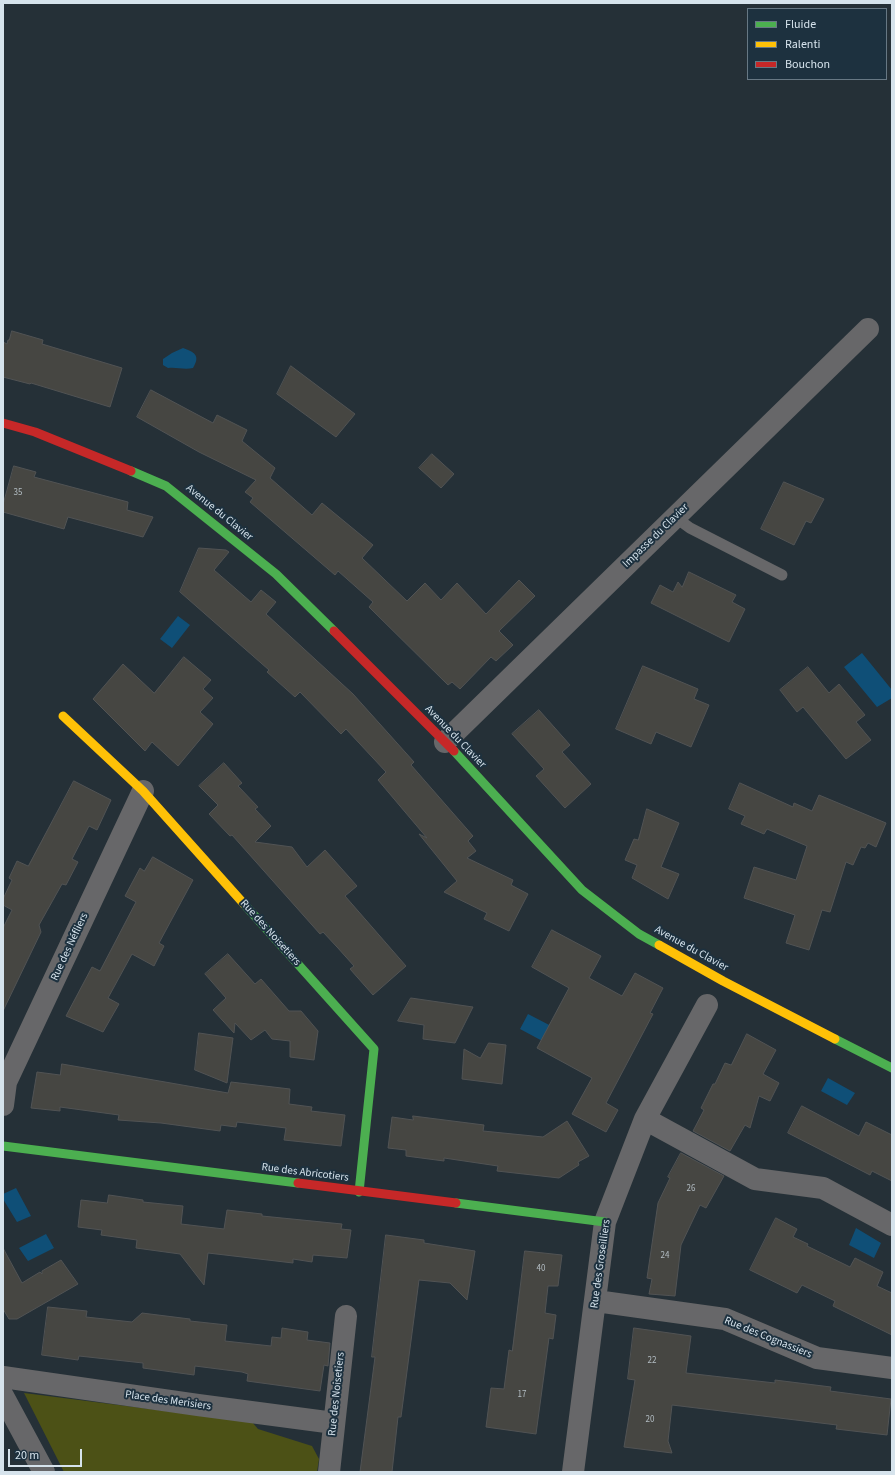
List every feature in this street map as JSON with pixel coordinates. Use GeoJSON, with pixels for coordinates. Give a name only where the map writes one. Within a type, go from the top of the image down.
{"type":"FeatureCollection","features":[{"type":"Feature","properties":{"kind":"street","name":"Impasse du Clavier"},"geometry":{"type":"LineString","coordinates":[[445,742],[868,329]]}},
{"type":"Feature","properties":{"kind":"street","name":"Avenue du Clavier"},"geometry":{"type":"LineString","coordinates":[[3,422],[35,432],[166,486],[276,574],[445,742],[582,890],[639,934],[723,981],[892,1068]]}},
{"type":"Feature","properties":{"kind":"street","name":"Rue des Noisetiers"},"geometry":{"type":"LineString","coordinates":[[63,716],[144,791],[374,1049],[359,1192]]}},
{"type":"Feature","properties":{"kind":"street","name":"Rue des Néfliers"},"geometry":{"type":"LineString","coordinates":[[3,1105],[6,1082],[144,791]]}},
{"type":"Feature","properties":{"kind":"street","name":"Rue des Groseilliers"},"geometry":{"type":"LineString","coordinates":[[573,1472],[605,1222],[646,1119],[707,1005]]}},
{"type":"Feature","properties":{"kind":"street"},"geometry":{"type":"LineString","coordinates":[[646,1119],[755,1180],[823,1188],[892,1225]]}},
{"type":"Feature","properties":{"kind":"street","name":"Rue des Abricotiers"},"geometry":{"type":"LineString","coordinates":[[3,1146],[605,1222]]}},
{"type":"Feature","properties":{"kind":"street","name":"Rue des Cognassiers"},"geometry":{"type":"LineString","coordinates":[[596,1301],[725,1319],[817,1358],[892,1368]]}},
{"type":"Feature","properties":{"kind":"street","name":"Rue des Noisetiers"},"geometry":{"type":"LineString","coordinates":[[329,1472],[346,1316]]}},
{"type":"Feature","properties":{"kind":"street","name":"Place des Merisiers"},"geometry":{"type":"LineString","coordinates":[[3,1377],[334,1423]]}},
{"type":"Feature","properties":{"kind":"street"},"geometry":{"type":"LineString","coordinates":[[3,1396],[44,1472]]}},
{"type":"Feature","properties":{"kind":"lane"},"geometry":{"type":"LineString","coordinates":[[675,517],[690,528],[782,575]]}},
{"type":"Feature","properties":{"kind":"green space"},"geometry":{"type":"Polygon","coordinates":[[[24,1393],[252,1422],[258,1429],[312,1446],[319,1459],[317,1472],[64,1472],[24,1393]]]}},
{"type":"Feature","properties":{"kind":"water"},"geometry":{"type":"Polygon","coordinates":[[[183,348],[193,353],[196,357],[193,368],[168,368],[163,365],[163,359],[183,348]]]}},
{"type":"Feature","properties":{"kind":"water"},"geometry":{"type":"Polygon","coordinates":[[[178,616],[190,625],[172,648],[160,639],[178,616]]]}},
{"type":"Feature","properties":{"kind":"water"},"geometry":{"type":"Polygon","coordinates":[[[862,653],[892,690],[892,698],[877,707],[844,667],[862,653]]]}},
{"type":"Feature","properties":{"kind":"water"},"geometry":{"type":"Polygon","coordinates":[[[528,1014],[555,1028],[548,1044],[520,1029],[528,1014]]]}},
{"type":"Feature","properties":{"kind":"water"},"geometry":{"type":"Polygon","coordinates":[[[828,1078],[855,1093],[847,1105],[821,1091],[828,1078]]]}},
{"type":"Feature","properties":{"kind":"water"},"geometry":{"type":"Polygon","coordinates":[[[16,1188],[31,1216],[17,1222],[3,1199],[3,1194],[16,1188]]]}},
{"type":"Feature","properties":{"kind":"water"},"geometry":{"type":"Polygon","coordinates":[[[856,1228],[881,1243],[874,1258],[849,1245],[856,1228]]]}},
{"type":"Feature","properties":{"kind":"water"},"geometry":{"type":"Polygon","coordinates":[[[46,1234],[54,1248],[28,1261],[19,1248],[46,1234]]]}},
{"type":"Feature","properties":{"kind":"building"},"geometry":{"type":"Polygon","coordinates":[[[12,331],[43,340],[42,344],[122,368],[110,407],[31,383],[3,377],[3,342],[7,344],[12,331]]]}},
{"type":"Feature","properties":{"kind":"building"},"geometry":{"type":"Polygon","coordinates":[[[291,366],[355,414],[336,437],[277,394],[291,366]]]}},
{"type":"Feature","properties":{"kind":"building"},"geometry":{"type":"Polygon","coordinates":[[[151,390],[213,423],[217,415],[247,430],[242,441],[275,468],[270,478],[312,515],[322,503],[373,545],[362,558],[407,601],[425,583],[441,600],[457,583],[486,614],[519,580],[535,596],[499,631],[513,645],[496,661],[491,657],[460,689],[452,682],[448,685],[369,607],[373,602],[338,571],[335,575],[250,502],[253,498],[245,492],[256,480],[199,452],[137,417],[151,390]]]}},
{"type":"Feature","properties":{"kind":"building"},"geometry":{"type":"Polygon","coordinates":[[[432,454],[454,474],[441,488],[419,468],[432,454]]]}},
{"type":"Feature","properties":{"kind":"building"},"geometry":{"type":"Polygon","coordinates":[[[14,466],[36,472],[34,477],[128,502],[127,510],[153,517],[143,537],[68,517],[64,529],[3,512],[3,505],[14,466]]]}},
{"type":"Feature","properties":{"kind":"building"},"geometry":{"type":"Polygon","coordinates":[[[784,482],[824,499],[811,523],[806,521],[794,545],[761,529],[784,482]]]}},
{"type":"Feature","properties":{"kind":"building"},"geometry":{"type":"Polygon","coordinates":[[[199,548],[226,550],[229,552],[214,570],[251,602],[261,590],[276,602],[266,614],[353,694],[414,762],[411,765],[473,836],[468,841],[476,851],[467,858],[513,880],[511,885],[528,894],[509,931],[484,919],[487,913],[444,892],[457,881],[419,834],[427,838],[378,780],[386,772],[346,729],[341,734],[300,692],[295,697],[267,672],[269,670],[180,592],[199,548]]]}},
{"type":"Feature","properties":{"kind":"building"},"geometry":{"type":"Polygon","coordinates":[[[689,572],[736,595],[732,602],[745,609],[729,642],[651,603],[660,585],[673,592],[678,582],[682,587],[689,572]]]}},
{"type":"Feature","properties":{"kind":"building"},"geometry":{"type":"Polygon","coordinates":[[[184,657],[211,680],[203,689],[213,698],[200,712],[213,724],[178,766],[152,742],[145,751],[93,699],[123,664],[154,693],[184,657]]]}},
{"type":"Feature","properties":{"kind":"building"},"geometry":{"type":"Polygon","coordinates":[[[643,666],[698,689],[694,699],[709,705],[691,747],[656,732],[651,744],[616,729],[643,666]]]}},
{"type":"Feature","properties":{"kind":"building"},"geometry":{"type":"Polygon","coordinates":[[[808,667],[829,693],[839,684],[865,715],[856,722],[871,740],[846,759],[803,707],[797,712],[780,690],[808,667]]]}},
{"type":"Feature","properties":{"kind":"building"},"geometry":{"type":"Polygon","coordinates":[[[539,710],[570,745],[562,752],[591,784],[565,808],[536,776],[544,769],[512,734],[539,710]]]}},
{"type":"Feature","properties":{"kind":"building"},"geometry":{"type":"Polygon","coordinates":[[[224,763],[242,783],[238,786],[258,807],[255,809],[271,826],[255,842],[292,847],[307,867],[325,850],[357,886],[345,896],[406,966],[373,995],[350,969],[354,966],[337,947],[323,932],[320,934],[232,835],[230,836],[209,814],[218,805],[199,786],[224,763]]]}},
{"type":"Feature","properties":{"kind":"building"},"geometry":{"type":"Polygon","coordinates":[[[74,781],[111,800],[97,830],[89,826],[72,859],[78,862],[66,885],[62,884],[39,925],[41,932],[3,1011],[3,928],[12,910],[3,905],[3,899],[12,880],[9,878],[17,861],[28,866],[74,781]]]}},
{"type":"Feature","properties":{"kind":"building"},"geometry":{"type":"Polygon","coordinates":[[[740,783],[793,807],[794,803],[812,811],[819,795],[886,823],[876,847],[868,843],[865,848],[861,847],[853,865],[846,862],[830,912],[822,910],[809,950],[786,943],[795,915],[744,898],[754,867],[796,880],[807,846],[767,829],[764,834],[741,824],[745,816],[729,809],[740,783]]]}},
{"type":"Feature","properties":{"kind":"building"},"geometry":{"type":"Polygon","coordinates":[[[647,809],[679,823],[661,867],[679,874],[668,899],[632,878],[637,865],[625,860],[634,839],[638,840],[647,809]]]}},
{"type":"Feature","properties":{"kind":"building"},"geometry":{"type":"Polygon","coordinates":[[[153,857],[193,880],[159,943],[164,946],[154,966],[132,954],[108,998],[119,1004],[103,1032],[66,1016],[92,967],[100,971],[136,902],[125,896],[140,868],[144,871],[153,857]]]}},
{"type":"Feature","properties":{"kind":"building"},"geometry":{"type":"Polygon","coordinates":[[[552,930],[601,956],[589,978],[622,996],[635,973],[663,988],[650,1013],[653,1014],[606,1103],[618,1110],[606,1132],[572,1114],[592,1078],[537,1048],[569,988],[532,967],[552,930]]]}},
{"type":"Feature","properties":{"kind":"building"},"geometry":{"type":"Polygon","coordinates":[[[228,954],[255,984],[261,979],[289,1011],[301,1011],[318,1031],[314,1060],[290,1057],[290,1041],[272,1039],[265,1030],[251,1040],[235,1023],[234,1033],[213,1010],[226,998],[205,974],[228,954]]]}},
{"type":"Feature","properties":{"kind":"building"},"geometry":{"type":"Polygon","coordinates":[[[411,998],[473,1007],[455,1043],[423,1039],[424,1025],[398,1021],[411,998]]]}},
{"type":"Feature","properties":{"kind":"building"},"geometry":{"type":"Polygon","coordinates":[[[199,1033],[233,1038],[227,1083],[195,1070],[199,1033]]]}},
{"type":"Feature","properties":{"kind":"building"},"geometry":{"type":"Polygon","coordinates":[[[747,1034],[776,1050],[763,1074],[779,1083],[770,1101],[759,1096],[750,1128],[745,1125],[730,1151],[693,1131],[704,1110],[701,1108],[713,1084],[715,1084],[725,1063],[731,1065],[747,1034]]]}},
{"type":"Feature","properties":{"kind":"building"},"geometry":{"type":"Polygon","coordinates":[[[489,1043],[506,1045],[502,1084],[462,1079],[464,1049],[480,1058],[489,1043]]]}},
{"type":"Feature","properties":{"kind":"building"},"geometry":{"type":"Polygon","coordinates":[[[62,1064],[228,1093],[231,1082],[290,1089],[289,1104],[312,1107],[311,1111],[345,1115],[341,1146],[284,1140],[286,1128],[237,1122],[236,1127],[221,1125],[220,1131],[161,1123],[118,1120],[119,1115],[60,1107],[60,1111],[31,1108],[37,1072],[60,1075],[62,1064]]]}},
{"type":"Feature","properties":{"kind":"building"},"geometry":{"type":"Polygon","coordinates":[[[802,1106],[859,1136],[866,1122],[892,1135],[892,1181],[872,1171],[870,1175],[788,1133],[802,1106]]]}},
{"type":"Feature","properties":{"kind":"building"},"geometry":{"type":"Polygon","coordinates":[[[413,1116],[484,1125],[483,1131],[543,1137],[567,1121],[589,1156],[578,1162],[579,1165],[559,1178],[497,1171],[498,1166],[444,1158],[444,1161],[406,1156],[406,1150],[388,1148],[392,1117],[413,1120],[413,1116]]]}},
{"type":"Feature","properties":{"kind":"building"},"geometry":{"type":"Polygon","coordinates":[[[681,1153],[724,1176],[706,1208],[700,1205],[681,1245],[675,1296],[649,1294],[652,1279],[647,1278],[658,1203],[670,1178],[668,1177],[681,1153]]]}},
{"type":"Feature","properties":{"kind":"building"},"geometry":{"type":"Polygon","coordinates":[[[109,1195],[143,1200],[143,1202],[183,1206],[181,1224],[224,1229],[227,1210],[262,1214],[262,1216],[342,1224],[341,1229],[351,1230],[347,1258],[313,1255],[312,1262],[293,1259],[293,1263],[208,1253],[204,1285],[180,1254],[136,1248],[137,1240],[101,1235],[102,1230],[78,1227],[81,1200],[107,1203],[109,1195]]]}},
{"type":"Feature","properties":{"kind":"building"},"geometry":{"type":"Polygon","coordinates":[[[776,1218],[797,1229],[793,1237],[808,1244],[807,1246],[850,1267],[855,1258],[883,1272],[877,1286],[892,1293],[892,1335],[833,1306],[835,1301],[802,1285],[797,1293],[750,1270],[776,1218]]]}},
{"type":"Feature","properties":{"kind":"building"},"geometry":{"type":"Polygon","coordinates":[[[386,1235],[424,1240],[424,1243],[475,1251],[467,1300],[450,1283],[419,1280],[401,1417],[398,1417],[392,1472],[360,1472],[375,1357],[372,1357],[386,1235]]]}},
{"type":"Feature","properties":{"kind":"building"},"geometry":{"type":"Polygon","coordinates":[[[3,1248],[22,1283],[40,1272],[42,1274],[42,1271],[61,1260],[78,1284],[17,1319],[9,1319],[3,1309],[3,1248]]]}},
{"type":"Feature","properties":{"kind":"building"},"geometry":{"type":"Polygon","coordinates":[[[525,1251],[562,1255],[558,1286],[548,1286],[545,1313],[556,1315],[553,1339],[549,1338],[536,1434],[486,1427],[491,1388],[504,1389],[509,1350],[512,1351],[525,1251]]]}},
{"type":"Feature","properties":{"kind":"building"},"geometry":{"type":"Polygon","coordinates":[[[48,1307],[87,1311],[86,1317],[132,1322],[142,1313],[190,1319],[190,1321],[227,1325],[225,1341],[271,1346],[272,1337],[281,1338],[282,1328],[308,1332],[307,1340],[330,1343],[328,1366],[324,1365],[320,1391],[247,1381],[248,1374],[242,1372],[195,1366],[194,1375],[143,1368],[143,1363],[79,1356],[78,1360],[42,1355],[48,1307]]]}},
{"type":"Feature","properties":{"kind":"building"},"geometry":{"type":"Polygon","coordinates":[[[634,1328],[691,1336],[686,1373],[775,1383],[775,1380],[831,1387],[830,1391],[891,1399],[887,1435],[836,1429],[837,1425],[672,1405],[668,1441],[672,1453],[624,1447],[635,1380],[628,1379],[634,1328]]]}},
{"type":"Feature","properties":{"kind":"traffic: fast"},"geometry":{"type":"LineString","coordinates":[[131,471],[166,486],[276,574],[334,631]]}},
{"type":"Feature","properties":{"kind":"traffic: fast"},"geometry":{"type":"LineString","coordinates":[[454,751],[582,890],[639,934],[659,945]]}},
{"type":"Feature","properties":{"kind":"traffic: fast"},"geometry":{"type":"LineString","coordinates":[[244,904],[374,1049],[359,1192]]}},
{"type":"Feature","properties":{"kind":"traffic: fast"},"geometry":{"type":"LineString","coordinates":[[835,1039],[892,1068]]}},
{"type":"Feature","properties":{"kind":"traffic: fast"},"geometry":{"type":"LineString","coordinates":[[3,1146],[298,1183]]}},
{"type":"Feature","properties":{"kind":"traffic: fast"},"geometry":{"type":"LineString","coordinates":[[456,1203],[605,1222]]}},
{"type":"Feature","properties":{"kind":"traffic: slow"},"geometry":{"type":"LineString","coordinates":[[63,716],[143,791],[244,904]]}},
{"type":"Feature","properties":{"kind":"traffic: slow"},"geometry":{"type":"LineString","coordinates":[[659,945],[723,981],[835,1039]]}},
{"type":"Feature","properties":{"kind":"traffic: jam"},"geometry":{"type":"LineString","coordinates":[[3,423],[35,432],[131,471]]}},
{"type":"Feature","properties":{"kind":"traffic: jam"},"geometry":{"type":"LineString","coordinates":[[334,631],[454,751]]}},
{"type":"Feature","properties":{"kind":"traffic: jam"},"geometry":{"type":"LineString","coordinates":[[298,1183],[456,1203]]}}]}
